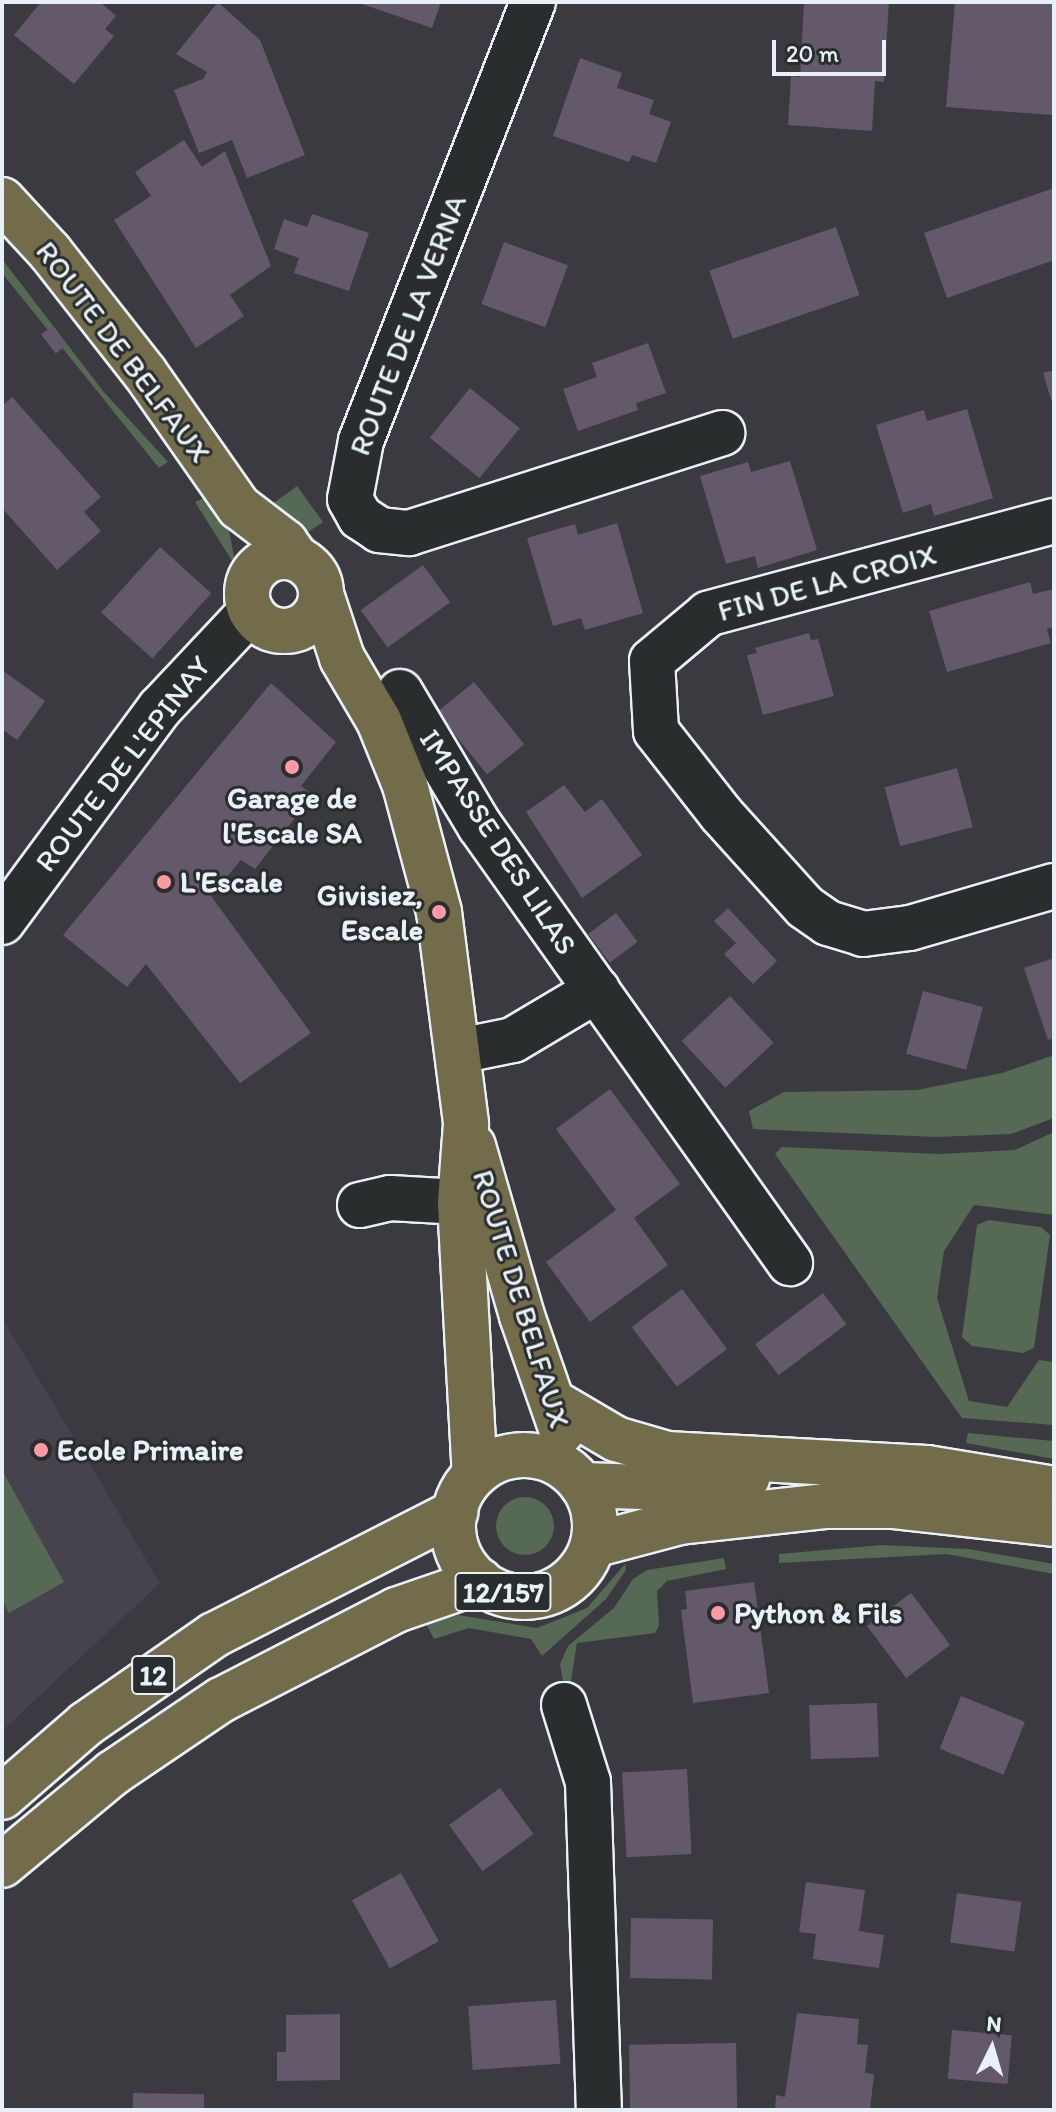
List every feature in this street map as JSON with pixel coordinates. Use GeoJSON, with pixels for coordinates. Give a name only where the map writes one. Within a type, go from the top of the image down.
{"type":"FeatureCollection","features":[{"type":"Feature","properties":{"kind":"main road","name":"ROUTE DE BELFAUX"},"geometry":{"type":"LineString","coordinates":[[2,200],[50,252],[145,373],[239,507],[285,542],[296,558]]}},
{"type":"Feature","properties":{"kind":"main road","name":"ROUTE DE BELFAUX"},"geometry":{"type":"LineString","coordinates":[[239,507],[251,593]]}},
{"type":"Feature","properties":{"kind":"main road"},"geometry":{"type":"LineString","coordinates":[[291,631],[311,620],[322,597],[316,573],[296,558],[271,559],[251,593],[268,628],[291,631],[342,658]]}},
{"type":"Feature","properties":{"kind":"main road","name":"ROUTE DE BELFAUX"},"geometry":{"type":"LineString","coordinates":[[322,597],[342,658],[379,721],[405,785],[439,912],[466,1124],[460,1202],[465,1494]]}},
{"type":"Feature","properties":{"kind":"main road","name":"ROUTE DE BELFAUX"},"geometry":{"type":"LineString","coordinates":[[466,1124],[522,1316],[578,1480]]}},
{"type":"Feature","properties":{"kind":"main road"},"geometry":{"type":"LineString","coordinates":[[553,1402],[600,1431],[644,1449],[820,1465],[955,1470],[1054,1489]]}},
{"type":"Feature","properties":{"kind":"main road"},"geometry":{"type":"LineString","coordinates":[[465,1494],[499,1459],[530,1455],[578,1480],[673,1488],[820,1465]]}},
{"type":"Feature","properties":{"kind":"main road"},"geometry":{"type":"LineString","coordinates":[[578,1480],[595,1512],[593,1545],[680,1522],[824,1506],[907,1507],[1054,1524]]}},
{"type":"Feature","properties":{"kind":"main road","name":"12/157"},"geometry":{"type":"LineString","coordinates":[[465,1494],[455,1543],[480,1581],[506,1594],[541,1594],[578,1571],[593,1545]]}},
{"type":"Feature","properties":{"kind":"main road","name":"12"},"geometry":{"type":"LineString","coordinates":[[2,1797],[86,1724],[214,1635],[465,1494]]}},
{"type":"Feature","properties":{"kind":"main road","name":"12"},"geometry":{"type":"LineString","coordinates":[[2,1865],[113,1773],[221,1700],[396,1610],[480,1581]]}},
{"type":"Feature","properties":{"kind":"street","name":"ROUTE DE LA VERNA"},"geometry":{"type":"LineString","coordinates":[[533,2],[361,441],[350,499],[360,517],[379,530],[409,533],[722,433]]}},
{"type":"Feature","properties":{"kind":"street","name":"FIN DE LA CROIX"},"geometry":{"type":"LineString","coordinates":[[1054,521],[708,614],[652,661],[656,731],[721,814],[805,907],[828,923],[863,934],[910,928],[1054,886]]}},
{"type":"Feature","properties":{"kind":"street","name":"ROUTE DE L'EPINAY"},"geometry":{"type":"LineString","coordinates":[[2,922],[160,708],[251,593]]}},
{"type":"Feature","properties":{"kind":"street","name":"IMPASSE DES LILAS"},"geometry":{"type":"LineString","coordinates":[[400,692],[480,826],[790,1263]]}},
{"type":"Feature","properties":{"kind":"street","name":"IMPASSE DES LILAS"},"geometry":{"type":"LineString","coordinates":[[459,1051],[513,1040],[597,990]]}},
{"type":"Feature","properties":{"kind":"street"},"geometry":{"type":"LineString","coordinates":[[360,1205],[390,1198],[460,1202]]}},
{"type":"Feature","properties":{"kind":"street"},"geometry":{"type":"LineString","coordinates":[[564,1705],[588,1782],[599,2110]]}},
{"type":"Feature","properties":{"kind":"shaded area","name":"Ecole Primaire"},"geometry":{"type":"Polygon","coordinates":[[[2,1317],[160,1583],[2,1731],[2,1317]]]}},
{"type":"Feature","properties":{"kind":"green space"},"geometry":{"type":"Polygon","coordinates":[[[2,259],[103,391],[168,462],[159,468],[2,273],[2,259]]]}},
{"type":"Feature","properties":{"kind":"green space"},"geometry":{"type":"Polygon","coordinates":[[[297,486],[323,522],[308,532],[320,545],[312,550],[268,507],[297,486]]]}},
{"type":"Feature","properties":{"kind":"green space"},"geometry":{"type":"Polygon","coordinates":[[[202,499],[209,501],[229,530],[236,567],[195,502],[202,499]]]}},
{"type":"Feature","properties":{"kind":"green space"},"geometry":{"type":"Polygon","coordinates":[[[1054,1055],[1054,1118],[1011,1134],[936,1137],[753,1129],[749,1111],[784,1092],[917,1090],[1002,1073],[1054,1055]]]}},
{"type":"Feature","properties":{"kind":"green space"},"geometry":{"type":"Polygon","coordinates":[[[1054,1132],[1054,1215],[974,1205],[944,1251],[937,1298],[969,1401],[1007,1407],[1039,1360],[1054,1362],[1054,1425],[962,1418],[775,1154],[782,1147],[939,1154],[1015,1150],[1054,1132]]]}},
{"type":"Feature","properties":{"kind":"green space"},"geometry":{"type":"Polygon","coordinates":[[[989,1220],[1041,1227],[1050,1235],[1034,1348],[1023,1353],[972,1346],[962,1337],[977,1225],[989,1220]]]}},
{"type":"Feature","properties":{"kind":"green space"},"geometry":{"type":"Polygon","coordinates":[[[968,1433],[1054,1441],[1054,1459],[966,1443],[968,1433]]]}},
{"type":"Feature","properties":{"kind":"green space"},"geometry":{"type":"Polygon","coordinates":[[[2,1470],[64,1582],[9,1613],[2,1600],[2,1470]]]}},
{"type":"Feature","properties":{"kind":"green space"},"geometry":{"type":"Polygon","coordinates":[[[525,1497],[536,1499],[545,1506],[552,1515],[552,1537],[545,1546],[536,1553],[525,1555],[514,1553],[505,1546],[498,1537],[496,1526],[498,1515],[505,1506],[514,1499],[525,1497]]]}},
{"type":"Feature","properties":{"kind":"green space"},"geometry":{"type":"Polygon","coordinates":[[[882,1545],[969,1549],[1054,1564],[1054,1574],[947,1554],[779,1563],[779,1554],[882,1545]]]}},
{"type":"Feature","properties":{"kind":"green space"},"geometry":{"type":"Polygon","coordinates":[[[724,1558],[726,1569],[667,1581],[657,1591],[659,1626],[655,1633],[577,1643],[570,1687],[564,1687],[560,1664],[568,1646],[614,1608],[633,1579],[647,1570],[724,1558]]]}},
{"type":"Feature","properties":{"kind":"green space"},"geometry":{"type":"Polygon","coordinates":[[[625,1564],[626,1570],[606,1599],[542,1656],[531,1639],[469,1628],[434,1639],[426,1624],[458,1615],[537,1628],[587,1608],[625,1564]]]}},
{"type":"Feature","properties":{"kind":"building"},"geometry":{"type":"Polygon","coordinates":[[[41,2],[100,2],[116,16],[105,29],[114,36],[74,84],[14,35],[41,2]]]}},
{"type":"Feature","properties":{"kind":"building"},"geometry":{"type":"Polygon","coordinates":[[[218,2],[260,40],[305,155],[247,178],[232,140],[199,153],[174,90],[203,79],[207,72],[176,54],[218,2]]]}},
{"type":"Feature","properties":{"kind":"building"},"geometry":{"type":"Polygon","coordinates":[[[356,2],[441,2],[432,28],[356,2]]]}},
{"type":"Feature","properties":{"kind":"building"},"geometry":{"type":"Polygon","coordinates":[[[804,2],[889,2],[884,82],[875,81],[872,131],[788,125],[791,76],[800,77],[804,2]]]}},
{"type":"Feature","properties":{"kind":"building"},"geometry":{"type":"Polygon","coordinates":[[[955,2],[1054,2],[1053,115],[946,107],[955,2]]]}},
{"type":"Feature","properties":{"kind":"building"},"geometry":{"type":"Polygon","coordinates":[[[580,58],[622,73],[617,88],[654,100],[649,114],[671,122],[656,163],[632,155],[629,162],[553,136],[580,58]]]}},
{"type":"Feature","properties":{"kind":"building"},"geometry":{"type":"Polygon","coordinates":[[[184,140],[202,167],[225,151],[271,266],[230,295],[244,316],[196,348],[114,220],[151,196],[135,172],[184,140]]]}},
{"type":"Feature","properties":{"kind":"building"},"geometry":{"type":"Polygon","coordinates":[[[1054,188],[1054,260],[947,298],[924,233],[1054,188]]]}},
{"type":"Feature","properties":{"kind":"building"},"geometry":{"type":"Polygon","coordinates":[[[312,214],[369,233],[349,291],[294,273],[299,258],[274,249],[284,219],[307,227],[312,214]]]}},
{"type":"Feature","properties":{"kind":"building"},"geometry":{"type":"Polygon","coordinates":[[[836,227],[859,295],[733,339],[709,271],[836,227]]]}},
{"type":"Feature","properties":{"kind":"building"},"geometry":{"type":"Polygon","coordinates":[[[504,242],[568,265],[545,327],[481,304],[504,242]]]}},
{"type":"Feature","properties":{"kind":"building"},"geometry":{"type":"Polygon","coordinates":[[[52,326],[67,345],[56,354],[41,335],[52,326]]]}},
{"type":"Feature","properties":{"kind":"building"},"geometry":{"type":"Polygon","coordinates":[[[648,343],[666,393],[636,403],[638,410],[578,431],[563,389],[597,377],[592,363],[648,343]]]}},
{"type":"Feature","properties":{"kind":"building"},"geometry":{"type":"Polygon","coordinates":[[[1054,370],[1054,406],[1053,406],[1043,373],[1054,370]]]}},
{"type":"Feature","properties":{"kind":"building"},"geometry":{"type":"Polygon","coordinates":[[[470,388],[520,428],[479,478],[430,438],[470,388]]]}},
{"type":"Feature","properties":{"kind":"building"},"geometry":{"type":"Polygon","coordinates":[[[12,397],[101,497],[84,512],[101,531],[57,570],[2,508],[2,406],[12,397]]]}},
{"type":"Feature","properties":{"kind":"building"},"geometry":{"type":"Polygon","coordinates":[[[967,409],[993,498],[934,516],[931,504],[903,513],[876,425],[924,410],[927,421],[967,409]]]}},
{"type":"Feature","properties":{"kind":"building"},"geometry":{"type":"Polygon","coordinates":[[[790,461],[817,550],[758,568],[755,556],[726,564],[700,476],[748,462],[751,472],[790,461]]]}},
{"type":"Feature","properties":{"kind":"building"},"geometry":{"type":"Polygon","coordinates":[[[617,523],[643,613],[585,630],[581,618],[553,626],[527,538],[575,524],[578,535],[617,523]]]}},
{"type":"Feature","properties":{"kind":"building"},"geometry":{"type":"Polygon","coordinates":[[[160,547],[211,593],[152,659],[101,612],[160,547]]]}},
{"type":"Feature","properties":{"kind":"building"},"geometry":{"type":"Polygon","coordinates":[[[423,565],[450,602],[388,647],[361,610],[423,565]]]}},
{"type":"Feature","properties":{"kind":"building"},"geometry":{"type":"Polygon","coordinates":[[[1030,582],[1033,594],[1054,589],[1054,627],[1047,629],[1051,643],[947,672],[929,611],[1030,582]]]}},
{"type":"Feature","properties":{"kind":"building"},"geometry":{"type":"Polygon","coordinates":[[[809,633],[811,640],[818,639],[834,696],[763,715],[747,655],[757,653],[755,648],[809,633]]]}},
{"type":"Feature","properties":{"kind":"building"},"geometry":{"type":"Polygon","coordinates":[[[2,670],[45,701],[17,740],[2,729],[2,670]]]}},
{"type":"Feature","properties":{"kind":"building"},"geometry":{"type":"Polygon","coordinates":[[[474,682],[524,744],[487,774],[437,712],[474,682]]]}},
{"type":"Feature","properties":{"kind":"building","name":"L'Escale"},"geometry":{"type":"Polygon","coordinates":[[[271,683],[336,742],[301,786],[313,795],[255,869],[241,860],[211,896],[311,1033],[240,1083],[146,964],[127,987],[63,935],[271,683]]]}},
{"type":"Feature","properties":{"kind":"building"},"geometry":{"type":"Polygon","coordinates":[[[957,768],[973,827],[900,846],[885,787],[957,768]]]}},
{"type":"Feature","properties":{"kind":"building"},"geometry":{"type":"Polygon","coordinates":[[[564,785],[585,812],[602,799],[642,855],[582,898],[526,812],[564,785]]]}},
{"type":"Feature","properties":{"kind":"building"},"geometry":{"type":"Polygon","coordinates":[[[728,908],[777,961],[753,984],[724,954],[736,943],[714,921],[728,908]]]}},
{"type":"Feature","properties":{"kind":"building"},"geometry":{"type":"Polygon","coordinates":[[[616,913],[638,942],[610,963],[588,934],[616,913]]]}},
{"type":"Feature","properties":{"kind":"building"},"geometry":{"type":"Polygon","coordinates":[[[1054,958],[1054,1038],[1048,1040],[1024,968],[1054,958]]]}},
{"type":"Feature","properties":{"kind":"building"},"geometry":{"type":"Polygon","coordinates":[[[923,991],[983,1007],[966,1070],[906,1054],[923,991]]]}},
{"type":"Feature","properties":{"kind":"building"},"geometry":{"type":"Polygon","coordinates":[[[730,996],[774,1043],[725,1088],[682,1041],[730,996]]]}},
{"type":"Feature","properties":{"kind":"building"},"geometry":{"type":"Polygon","coordinates":[[[610,1089],[680,1184],[634,1218],[668,1265],[590,1322],[546,1262],[616,1210],[556,1129],[610,1089]]]}},
{"type":"Feature","properties":{"kind":"building"},"geometry":{"type":"Polygon","coordinates":[[[682,1289],[727,1349],[677,1387],[632,1327],[682,1289]]]}},
{"type":"Feature","properties":{"kind":"building"},"geometry":{"type":"Polygon","coordinates":[[[823,1293],[846,1324],[779,1375],[755,1344],[823,1293]]]}},
{"type":"Feature","properties":{"kind":"building"},"geometry":{"type":"Polygon","coordinates":[[[754,1582],[769,1693],[693,1703],[681,1610],[687,1609],[685,1591],[754,1582]]]}},
{"type":"Feature","properties":{"kind":"building"},"geometry":{"type":"Polygon","coordinates":[[[911,1593],[950,1645],[906,1678],[867,1626],[911,1593]]]}},
{"type":"Feature","properties":{"kind":"building"},"geometry":{"type":"Polygon","coordinates":[[[961,1696],[1025,1722],[1004,1775],[940,1749],[961,1696]]]}},
{"type":"Feature","properties":{"kind":"building"},"geometry":{"type":"Polygon","coordinates":[[[877,1703],[879,1757],[811,1759],[809,1705],[877,1703]]]}},
{"type":"Feature","properties":{"kind":"building"},"geometry":{"type":"Polygon","coordinates":[[[687,1769],[691,1854],[627,1857],[622,1772],[687,1769]]]}},
{"type":"Feature","properties":{"kind":"building"},"geometry":{"type":"Polygon","coordinates":[[[500,1788],[534,1834],[483,1871],[449,1825],[500,1788]]]}},
{"type":"Feature","properties":{"kind":"building"},"geometry":{"type":"Polygon","coordinates":[[[401,1873],[439,1941],[390,1968],[352,1900],[401,1873]]]}},
{"type":"Feature","properties":{"kind":"building"},"geometry":{"type":"Polygon","coordinates":[[[806,1882],[865,1890],[859,1931],[884,1935],[879,1968],[813,1959],[816,1934],[799,1932],[806,1882]]]}},
{"type":"Feature","properties":{"kind":"building"},"geometry":{"type":"Polygon","coordinates":[[[957,1893],[1021,1902],[1014,1952],[950,1943],[957,1893]]]}},
{"type":"Feature","properties":{"kind":"building"},"geometry":{"type":"Polygon","coordinates":[[[631,1918],[713,1919],[712,1979],[630,1978],[631,1918]]]}},
{"type":"Feature","properties":{"kind":"building"},"geometry":{"type":"Polygon","coordinates":[[[556,2000],[560,2064],[473,2070],[468,2006],[556,2000]]]}},
{"type":"Feature","properties":{"kind":"building"},"geometry":{"type":"Polygon","coordinates":[[[797,2013],[859,2019],[857,2044],[868,2045],[865,2073],[874,2074],[870,2110],[775,2110],[776,2095],[785,2097],[797,2013]]]}},
{"type":"Feature","properties":{"kind":"building"},"geometry":{"type":"Polygon","coordinates":[[[340,2014],[340,2080],[277,2081],[277,2052],[286,2052],[286,2015],[340,2014]]]}},
{"type":"Feature","properties":{"kind":"building"},"geometry":{"type":"Polygon","coordinates":[[[952,2030],[1012,2035],[1008,2084],[948,2079],[952,2030]]]}},
{"type":"Feature","properties":{"kind":"building"},"geometry":{"type":"Polygon","coordinates":[[[736,2043],[737,2109],[630,2110],[629,2045],[736,2043]]]}},
{"type":"Feature","properties":{"kind":"building"},"geometry":{"type":"Polygon","coordinates":[[[133,2093],[204,2094],[204,2110],[133,2110],[133,2093]]]}},
{"type":"Feature","properties":{"kind":"place","name":"Garage de l'Escale SA"},"geometry":{"type":"Point","coordinates":[292,767]}},
{"type":"Feature","properties":{"kind":"place","name":"L'Escale"},"geometry":{"type":"Point","coordinates":[164,882]}},
{"type":"Feature","properties":{"kind":"place","name":"Givisiez, Escale"},"geometry":{"type":"Point","coordinates":[439,912]}},
{"type":"Feature","properties":{"kind":"place","name":"Ecole Primaire"},"geometry":{"type":"Point","coordinates":[41,1450]}},
{"type":"Feature","properties":{"kind":"place","name":"Python & Fils"},"geometry":{"type":"Point","coordinates":[718,1613]}}]}
